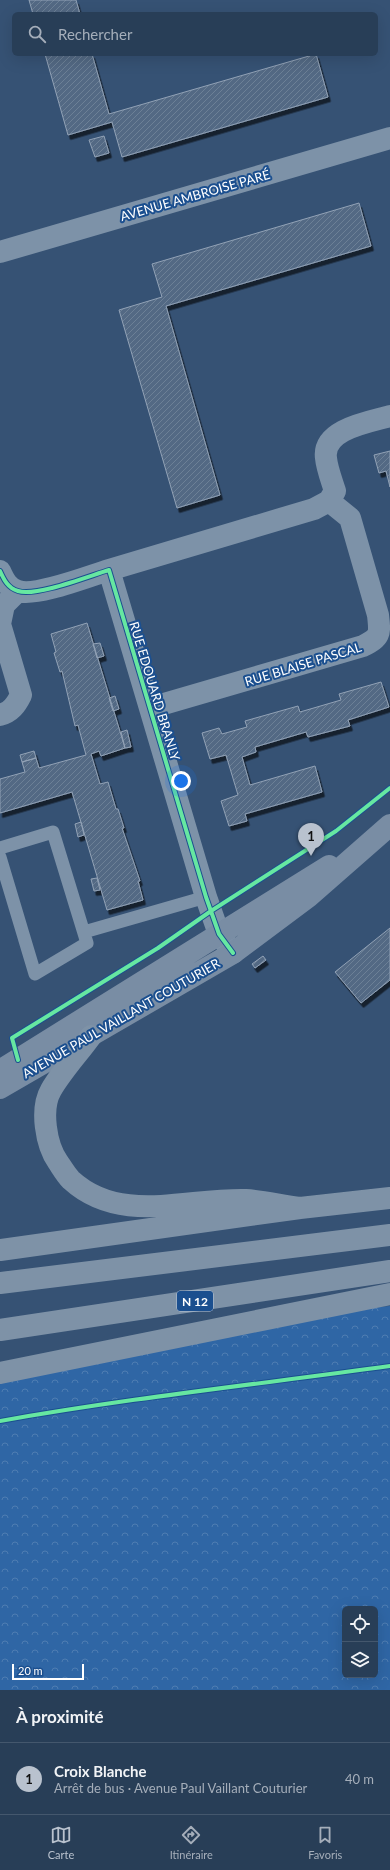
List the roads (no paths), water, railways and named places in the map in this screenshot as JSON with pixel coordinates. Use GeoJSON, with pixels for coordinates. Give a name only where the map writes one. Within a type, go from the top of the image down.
{"type":"FeatureCollection","features":[{"type":"Feature","properties":{"kind":"highway"},"geometry":{"type":"LineString","coordinates":[[91,1036],[50,1091],[46,1110],[47,1136],[55,1157],[69,1179],[88,1193],[111,1202],[144,1207],[246,1200],[300,1208]]}},
{"type":"Feature","properties":{"kind":"highway"},"geometry":{"type":"LineString","coordinates":[[0,1250],[300,1208],[390,1198]]}},
{"type":"Feature","properties":{"kind":"highway"},"geometry":{"type":"LineString","coordinates":[[0,1283],[390,1235]]}},
{"type":"Feature","properties":{"kind":"highway","name":"N 12"},"geometry":{"type":"LineString","coordinates":[[0,1330],[390,1271]]}},
{"type":"Feature","properties":{"kind":"highway"},"geometry":{"type":"LineString","coordinates":[[0,1373],[390,1294]]}},
{"type":"Feature","properties":{"kind":"street","name":"AVENUE AMBROISE PARÉ"},"geometry":{"type":"LineString","coordinates":[[0,252],[390,138]]}},
{"type":"Feature","properties":{"kind":"street"},"geometry":{"type":"LineString","coordinates":[[0,571],[7,584],[18,591],[33,593],[314,509],[329,501],[335,492],[326,458],[326,447],[333,437],[346,429],[390,416]]}},
{"type":"Feature","properties":{"kind":"street","name":"RUE BLAISE PASCAL"},"geometry":{"type":"LineString","coordinates":[[150,708],[363,646],[375,640],[380,630],[378,615],[350,518],[329,501]]}},
{"type":"Feature","properties":{"kind":"street","name":"RUE EDOUARD BRANLY"},"geometry":{"type":"LineString","coordinates":[[109,570],[206,897],[219,934],[233,953]]}},
{"type":"Feature","properties":{"kind":"street"},"geometry":{"type":"LineString","coordinates":[[0,715],[5,714],[16,706],[21,695],[0,624],[4,605],[18,591]]}},
{"type":"Feature","properties":{"kind":"street","name":"AVENUE PAUL VAILLANT COUTURIER"},"geometry":{"type":"LineString","coordinates":[[0,1088],[233,953],[308,897],[390,825]]}},
{"type":"Feature","properties":{"kind":"street","name":"AVENUE PAUL VAILLANT COUTURIER"},"geometry":{"type":"LineString","coordinates":[[0,1070],[297,884],[371,841]]}},
{"type":"Feature","properties":{"kind":"lane"},"geometry":{"type":"LineString","coordinates":[[0,848],[53,832],[87,943],[35,974],[0,857]]}},
{"type":"Feature","properties":{"kind":"lane"},"geometry":{"type":"LineString","coordinates":[[84,932],[206,897]]}},
{"type":"Feature","properties":{"kind":"place","name":"Croix Blanche"},"geometry":{"type":"Point","coordinates":[311,856]}}]}
